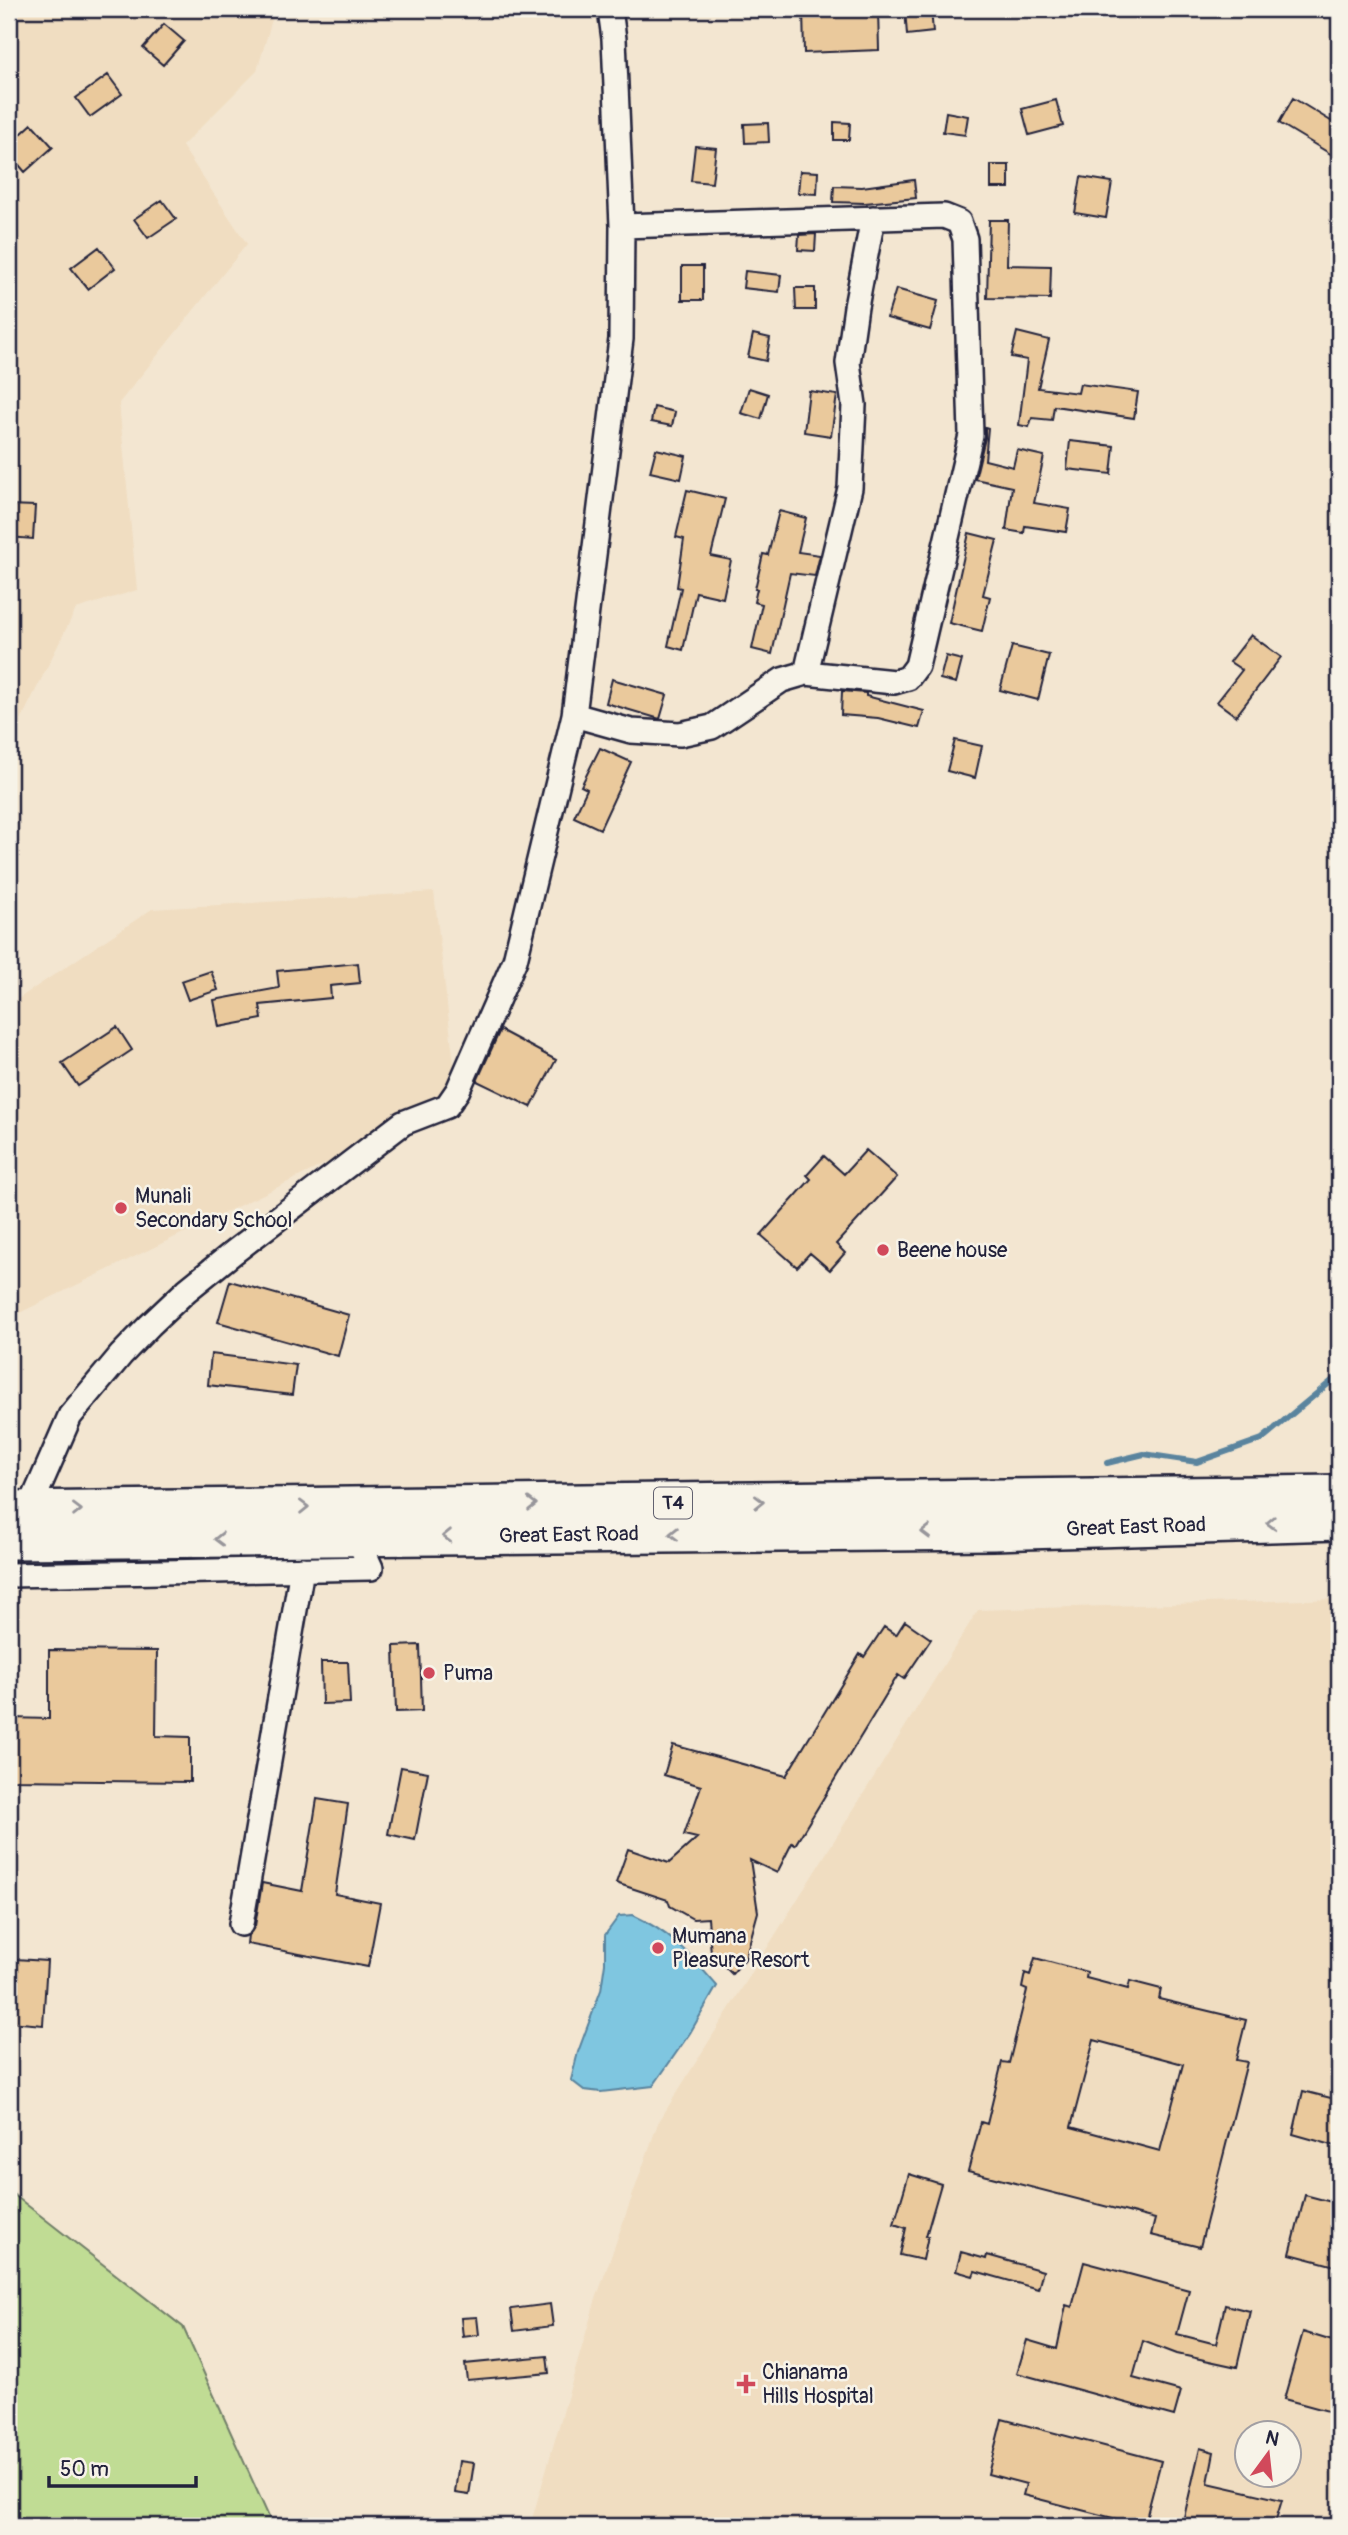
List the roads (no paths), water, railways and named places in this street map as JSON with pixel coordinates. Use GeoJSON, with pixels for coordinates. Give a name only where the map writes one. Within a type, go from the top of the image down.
{"type":"FeatureCollection","features":[{"type":"Feature","properties":{"kind":"main road","name":"Great East Road"},"geometry":{"type":"LineString","coordinates":[[19,1510],[1339,1501]]}},
{"type":"Feature","properties":{"kind":"main road","name":"Great East Road"},"geometry":{"type":"LineString","coordinates":[[9,1540],[994,1531],[1339,1501]]}},
{"type":"Feature","properties":{"kind":"street"},"geometry":{"type":"LineString","coordinates":[[19,1510],[70,1416],[121,1355],[177,1299],[234,1251],[403,1123],[447,1106],[515,960],[573,715],[621,339],[622,226],[614,39],[610,9]]}},
{"type":"Feature","properties":{"kind":"street"},"geometry":{"type":"LineString","coordinates":[[573,715],[631,732],[680,734],[712,727],[782,680],[806,673],[894,682],[908,678],[917,666],[971,435],[965,239],[959,222],[944,216],[622,226]]}},
{"type":"Feature","properties":{"kind":"street"},"geometry":{"type":"LineString","coordinates":[[806,673],[850,488],[854,405],[848,363],[873,218]]}},
{"type":"Feature","properties":{"kind":"street"},"geometry":{"type":"LineString","coordinates":[[9,1575],[372,1568],[357,1537]]}},
{"type":"Feature","properties":{"kind":"street"},"geometry":{"type":"LineString","coordinates":[[241,1924],[302,1569]]}},
{"type":"Feature","properties":{"kind":"water"},"geometry":{"type":"Polygon","coordinates":[[[633,1915],[670,1937],[717,1986],[690,2033],[653,2086],[601,2092],[584,2090],[571,2080],[578,2052],[601,1990],[605,1935],[619,1916],[633,1915]]]}},
{"type":"Feature","properties":{"kind":"waterway"},"geometry":{"type":"LineString","coordinates":[[1107,1463],[1144,1454],[1197,1462],[1262,1439],[1339,1375]]}},
{"type":"Feature","properties":{"kind":"place","name":"Munali Secondary School"},"geometry":{"type":"Point","coordinates":[121,1208]}},
{"type":"Feature","properties":{"kind":"place","name":"Beene house"},"geometry":{"type":"Point","coordinates":[883,1250]}},
{"type":"Feature","properties":{"kind":"place","name":"Puma"},"geometry":{"type":"Point","coordinates":[429,1673]}},
{"type":"Feature","properties":{"kind":"place","name":"Mumana Pleasure Resort"},"geometry":{"type":"Point","coordinates":[658,1948]}},
{"type":"Feature","properties":{"kind":"place","name":"Chianama Hills Hospital"},"geometry":{"type":"Point","coordinates":[746,2384]}}]}
